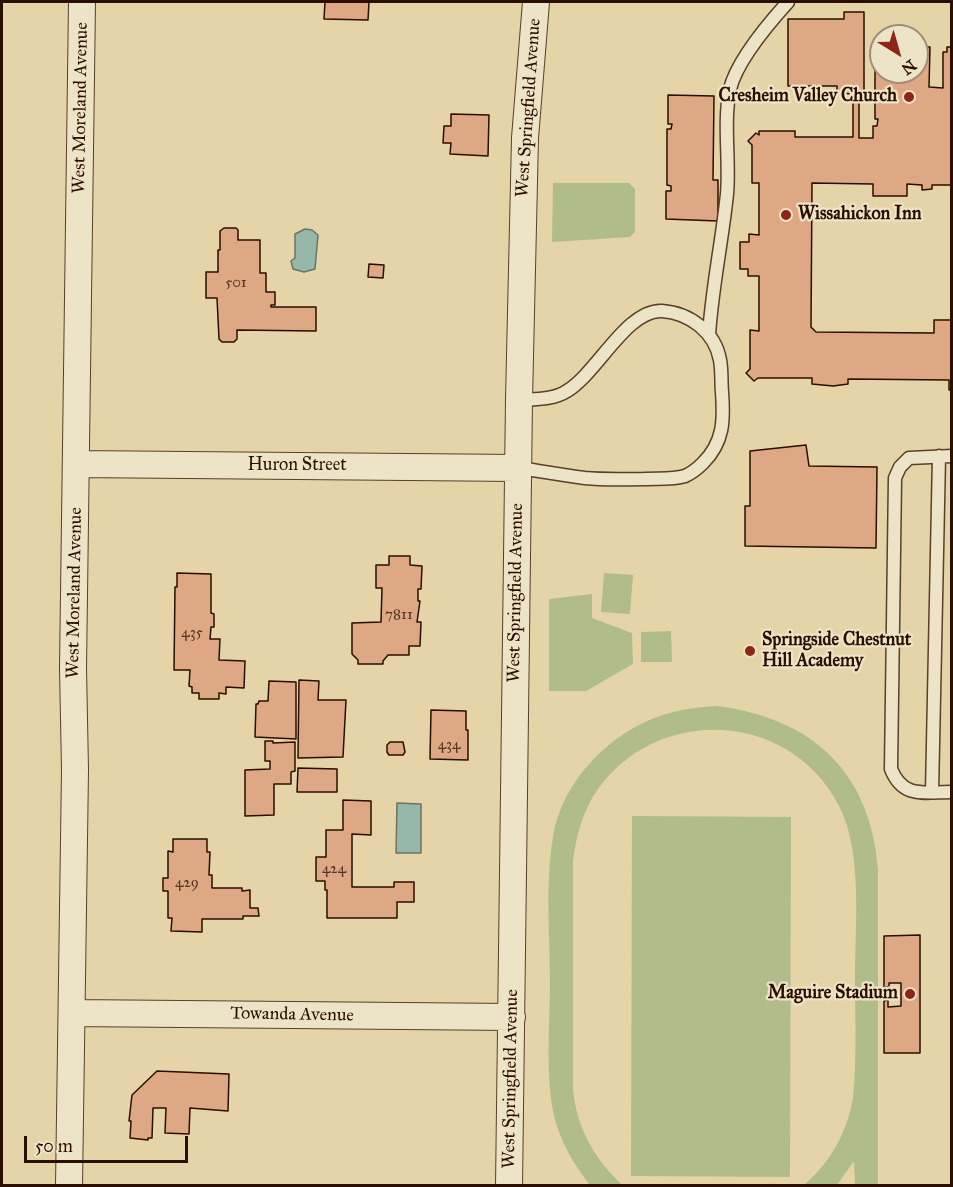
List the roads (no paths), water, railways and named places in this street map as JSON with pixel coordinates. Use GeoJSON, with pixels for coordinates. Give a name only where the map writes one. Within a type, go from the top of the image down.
{"type":"FeatureCollection","features":[{"type":"Feature","properties":{"kind":"street","name":"West Moreland Avenue"},"geometry":{"type":"LineString","coordinates":[[69,1185],[82,2]]}},
{"type":"Feature","properties":{"kind":"street","name":"West Springfield Avenue"},"geometry":{"type":"LineString","coordinates":[[509,1185],[519,400],[525,138],[536,2]]}},
{"type":"Feature","properties":{"kind":"street","name":"Huron Street"},"geometry":{"type":"LineString","coordinates":[[77,464],[518,468]]}},
{"type":"Feature","properties":{"kind":"street","name":"Towanda Avenue"},"geometry":{"type":"LineString","coordinates":[[72,1013],[512,1017]]}},
{"type":"Feature","properties":{"kind":"lane"},"geometry":{"type":"LineString","coordinates":[[709,335],[711,299],[727,192],[727,123],[730,88],[746,56],[771,20],[788,2]]}},
{"type":"Feature","properties":{"kind":"lane"},"geometry":{"type":"LineString","coordinates":[[518,468],[604,479],[685,476],[698,469],[710,456],[718,443],[724,421],[720,360],[715,345],[695,321],[685,316],[659,311],[646,314],[623,333],[590,371],[566,392],[547,399],[519,400]]}},
{"type":"Feature","properties":{"kind":"lane"},"geometry":{"type":"LineString","coordinates":[[932,792],[945,456],[909,458],[900,467],[895,478],[891,769],[895,780],[902,788],[916,792],[932,792],[951,792]]}},
{"type":"Feature","properties":{"kind":"place","name":"Cresheim Valley Church"},"geometry":{"type":"Point","coordinates":[909,97]}},
{"type":"Feature","properties":{"kind":"place","name":"Wissahickon Inn"},"geometry":{"type":"Point","coordinates":[786,215]}},
{"type":"Feature","properties":{"kind":"place","name":"Springside Chestnut Hill Academy"},"geometry":{"type":"Point","coordinates":[750,651]}},
{"type":"Feature","properties":{"kind":"place","name":"Maguire Stadium"},"geometry":{"type":"Point","coordinates":[910,994]}}]}
